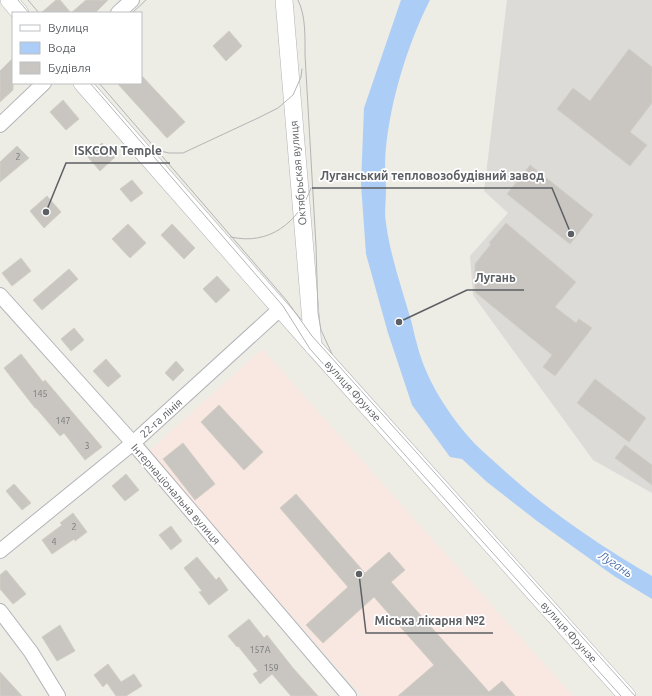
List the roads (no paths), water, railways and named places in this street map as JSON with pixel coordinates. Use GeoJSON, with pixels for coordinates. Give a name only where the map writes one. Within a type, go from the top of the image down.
{"type":"FeatureCollection","features":[{"type":"Feature","properties":{"kind":"street"},"geometry":{"type":"LineString","coordinates":[[9,0],[19,12]]}},
{"type":"Feature","properties":{"kind":"street"},"geometry":{"type":"LineString","coordinates":[[119,12],[132,0]]}},
{"type":"Feature","properties":{"kind":"street","name":"Октябрьская вулиця"},"geometry":{"type":"LineString","coordinates":[[284,0],[313,346]]}},
{"type":"Feature","properties":{"kind":"street"},"geometry":{"type":"LineString","coordinates":[[0,125],[43,84]]}},
{"type":"Feature","properties":{"kind":"street","name":"вулиця Фрунзе"},"geometry":{"type":"LineString","coordinates":[[83,84],[280,309],[626,696]]}},
{"type":"Feature","properties":{"kind":"street","name":"Інтернаціональна вулиця"},"geometry":{"type":"LineString","coordinates":[[0,294],[133,444],[349,696]]}},
{"type":"Feature","properties":{"kind":"street","name":"22-га лінія"},"geometry":{"type":"LineString","coordinates":[[0,551],[133,444],[280,309]]}},
{"type":"Feature","properties":{"kind":"street"},"geometry":{"type":"LineString","coordinates":[[0,611],[31,652],[58,696]]}},
{"type":"Feature","properties":{"kind":"water"},"geometry":{"type":"Polygon","coordinates":[[[401,0],[430,0],[413,38],[399,80],[394,101],[385,163],[385,215],[393,258],[425,368],[437,392],[451,414],[474,443],[533,496],[591,538],[652,576],[652,599],[614,576],[537,521],[487,482],[462,459],[450,457],[412,405],[388,333],[366,254],[361,184],[364,108],[401,0]]]}},
{"type":"Feature","properties":{"kind":"tram line"},"geometry":{"type":"LineString","coordinates":[[18,0],[28,12]]}},
{"type":"Feature","properties":{"kind":"tram line"},"geometry":{"type":"LineString","coordinates":[[28,0],[38,12]]}},
{"type":"Feature","properties":{"kind":"tram line"},"geometry":{"type":"LineString","coordinates":[[133,12],[146,0]]}},
{"type":"Feature","properties":{"kind":"tram line"},"geometry":{"type":"LineString","coordinates":[[298,0],[301,6],[304,27],[316,246],[318,313],[321,330],[332,354]]}},
{"type":"Feature","properties":{"kind":"tram line"},"geometry":{"type":"LineString","coordinates":[[156,150],[169,153],[183,153],[278,108],[293,95],[301,77],[302,69]]}},
{"type":"Feature","properties":{"kind":"tram line"},"geometry":{"type":"LineString","coordinates":[[91,84],[283,306],[310,349],[621,696]]}},
{"type":"Feature","properties":{"kind":"tram line"},"geometry":{"type":"LineString","coordinates":[[100,84],[287,301],[312,336],[635,696]]}},
{"type":"Feature","properties":{"kind":"tram line"},"geometry":{"type":"LineString","coordinates":[[231,237],[245,239],[258,238],[281,229],[299,211],[311,188]]}},
{"type":"Feature","properties":{"kind":"place","name":"ISKCON Temple"},"geometry":{"type":"Point","coordinates":[46,212]}},
{"type":"Feature","properties":{"kind":"place","name":"Луганський тепловозобудівний завод"},"geometry":{"type":"Point","coordinates":[571,234]}},
{"type":"Feature","properties":{"kind":"place","name":"Лугань"},"geometry":{"type":"Point","coordinates":[399,322]}},
{"type":"Feature","properties":{"kind":"place","name":"Міська лікарня №2"},"geometry":{"type":"Point","coordinates":[359,574]}}]}
